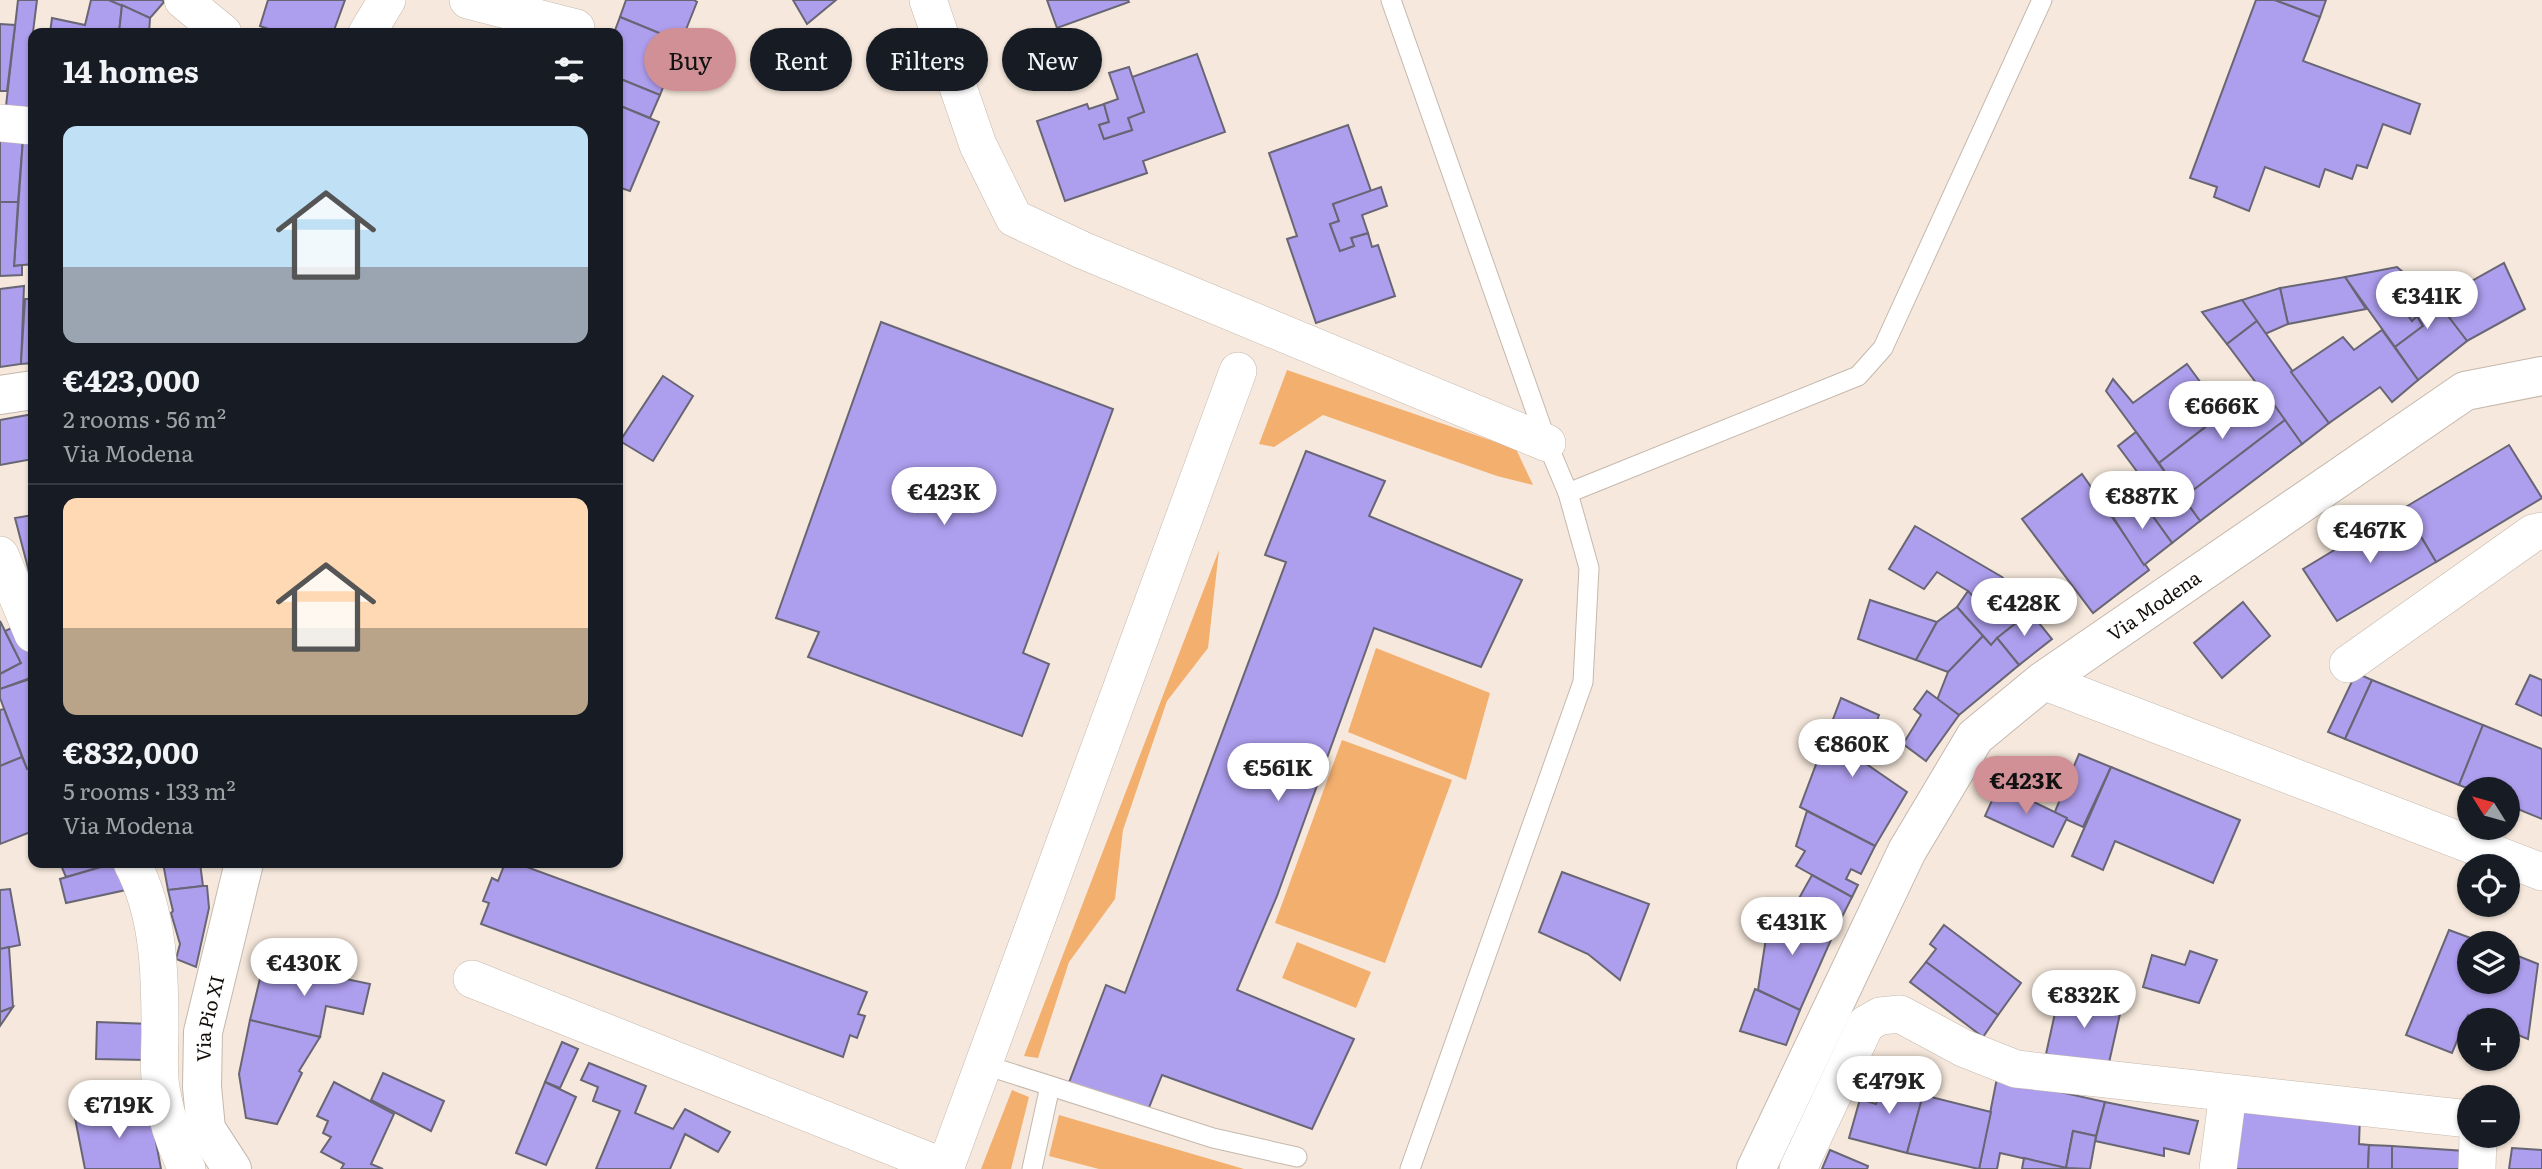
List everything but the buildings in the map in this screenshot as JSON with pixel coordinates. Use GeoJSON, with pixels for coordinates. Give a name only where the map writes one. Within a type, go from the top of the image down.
{"type":"FeatureCollection","features":[{"type":"Feature","properties":{"kind":"main road","name":"Via Modena"},"geometry":{"type":"LineString","coordinates":[[1756,1169],[1907,851],[1975,737],[2043,681],[2465,391],[2542,376]]}},
{"type":"Feature","properties":{"kind":"main road"},"geometry":{"type":"LineString","coordinates":[[0,396],[28,391]]}},
{"type":"Feature","properties":{"kind":"main road","name":"Via Pio XI"},"geometry":{"type":"LineString","coordinates":[[232,1169],[206,1129],[202,1087],[203,1032],[243,868]]}},
{"type":"Feature","properties":{"kind":"street"},"geometry":{"type":"LineString","coordinates":[[183,0],[217,28]]}},
{"type":"Feature","properties":{"kind":"street"},"geometry":{"type":"LineString","coordinates":[[370,28],[387,0]]}},
{"type":"Feature","properties":{"kind":"street"},"geometry":{"type":"LineString","coordinates":[[468,0],[579,20]]}},
{"type":"Feature","properties":{"kind":"street"},"geometry":{"type":"LineString","coordinates":[[928,0],[978,145],[1014,218],[1082,250],[1547,443]]}},
{"type":"Feature","properties":{"kind":"street"},"geometry":{"type":"LineString","coordinates":[[0,124],[28,126]]}},
{"type":"Feature","properties":{"kind":"street"},"geometry":{"type":"LineString","coordinates":[[472,979],[945,1168],[1238,371]]}},
{"type":"Feature","properties":{"kind":"street"},"geometry":{"type":"LineString","coordinates":[[2348,664],[2533,533],[2542,531]]}},
{"type":"Feature","properties":{"kind":"street"},"geometry":{"type":"LineString","coordinates":[[0,555],[28,622]]}},
{"type":"Feature","properties":{"kind":"street"},"geometry":{"type":"LineString","coordinates":[[2043,681],[2542,872]]}},
{"type":"Feature","properties":{"kind":"street"},"geometry":{"type":"LineString","coordinates":[[135,868],[143,884],[155,930],[160,988],[160,1086],[176,1147],[187,1169]]}},
{"type":"Feature","properties":{"kind":"street"},"geometry":{"type":"LineString","coordinates":[[1798,1169],[1866,1024],[1880,1016],[1900,1014],[1963,1048],[2016,1069],[2457,1118]]}},
{"type":"Feature","properties":{"kind":"street"},"geometry":{"type":"LineString","coordinates":[[2218,1169],[2228,1093]]}},
{"type":"Feature","properties":{"kind":"street"},"geometry":{"type":"LineString","coordinates":[[2477,1169],[2478,1148]]}},
{"type":"Feature","properties":{"kind":"lane"},"geometry":{"type":"LineString","coordinates":[[1391,0],[1567,493],[1589,568],[1583,682],[1410,1169]]}},
{"type":"Feature","properties":{"kind":"lane"},"geometry":{"type":"LineString","coordinates":[[1567,493],[1858,376],[1884,348],[2042,0]]}},
{"type":"Feature","properties":{"kind":"lane"},"geometry":{"type":"LineString","coordinates":[[982,1064],[1213,1138],[1297,1157]]}},
{"type":"Feature","properties":{"kind":"lane"},"geometry":{"type":"LineString","coordinates":[[1032,1169],[1050,1086]]}},
{"type":"Feature","properties":{"kind":"shaded area"},"geometry":{"type":"Polygon","coordinates":[[[1287,370],[1516,449],[1533,485],[1497,476],[1323,415],[1274,447],[1259,444],[1287,370]]]}},
{"type":"Feature","properties":{"kind":"shaded area"},"geometry":{"type":"Polygon","coordinates":[[[1219,550],[1208,648],[1167,701],[1123,830],[1115,899],[1069,962],[1038,1058],[1024,1056],[1219,550]]]}},
{"type":"Feature","properties":{"kind":"shaded area"},"geometry":{"type":"Polygon","coordinates":[[[1376,648],[1490,693],[1466,780],[1348,732],[1376,648]]]}},
{"type":"Feature","properties":{"kind":"shaded area"},"geometry":{"type":"Polygon","coordinates":[[[1342,740],[1452,780],[1385,963],[1275,923],[1342,740]]]}},
{"type":"Feature","properties":{"kind":"shaded area"},"geometry":{"type":"Polygon","coordinates":[[[1297,942],[1371,972],[1356,1008],[1282,978],[1297,942]]]}},
{"type":"Feature","properties":{"kind":"shaded area"},"geometry":{"type":"Polygon","coordinates":[[[1012,1090],[1029,1097],[1011,1169],[981,1169],[1012,1090]]]}},
{"type":"Feature","properties":{"kind":"shaded area"},"geometry":{"type":"Polygon","coordinates":[[[1059,1115],[1244,1169],[1099,1169],[1049,1156],[1059,1115]]]}}]}
